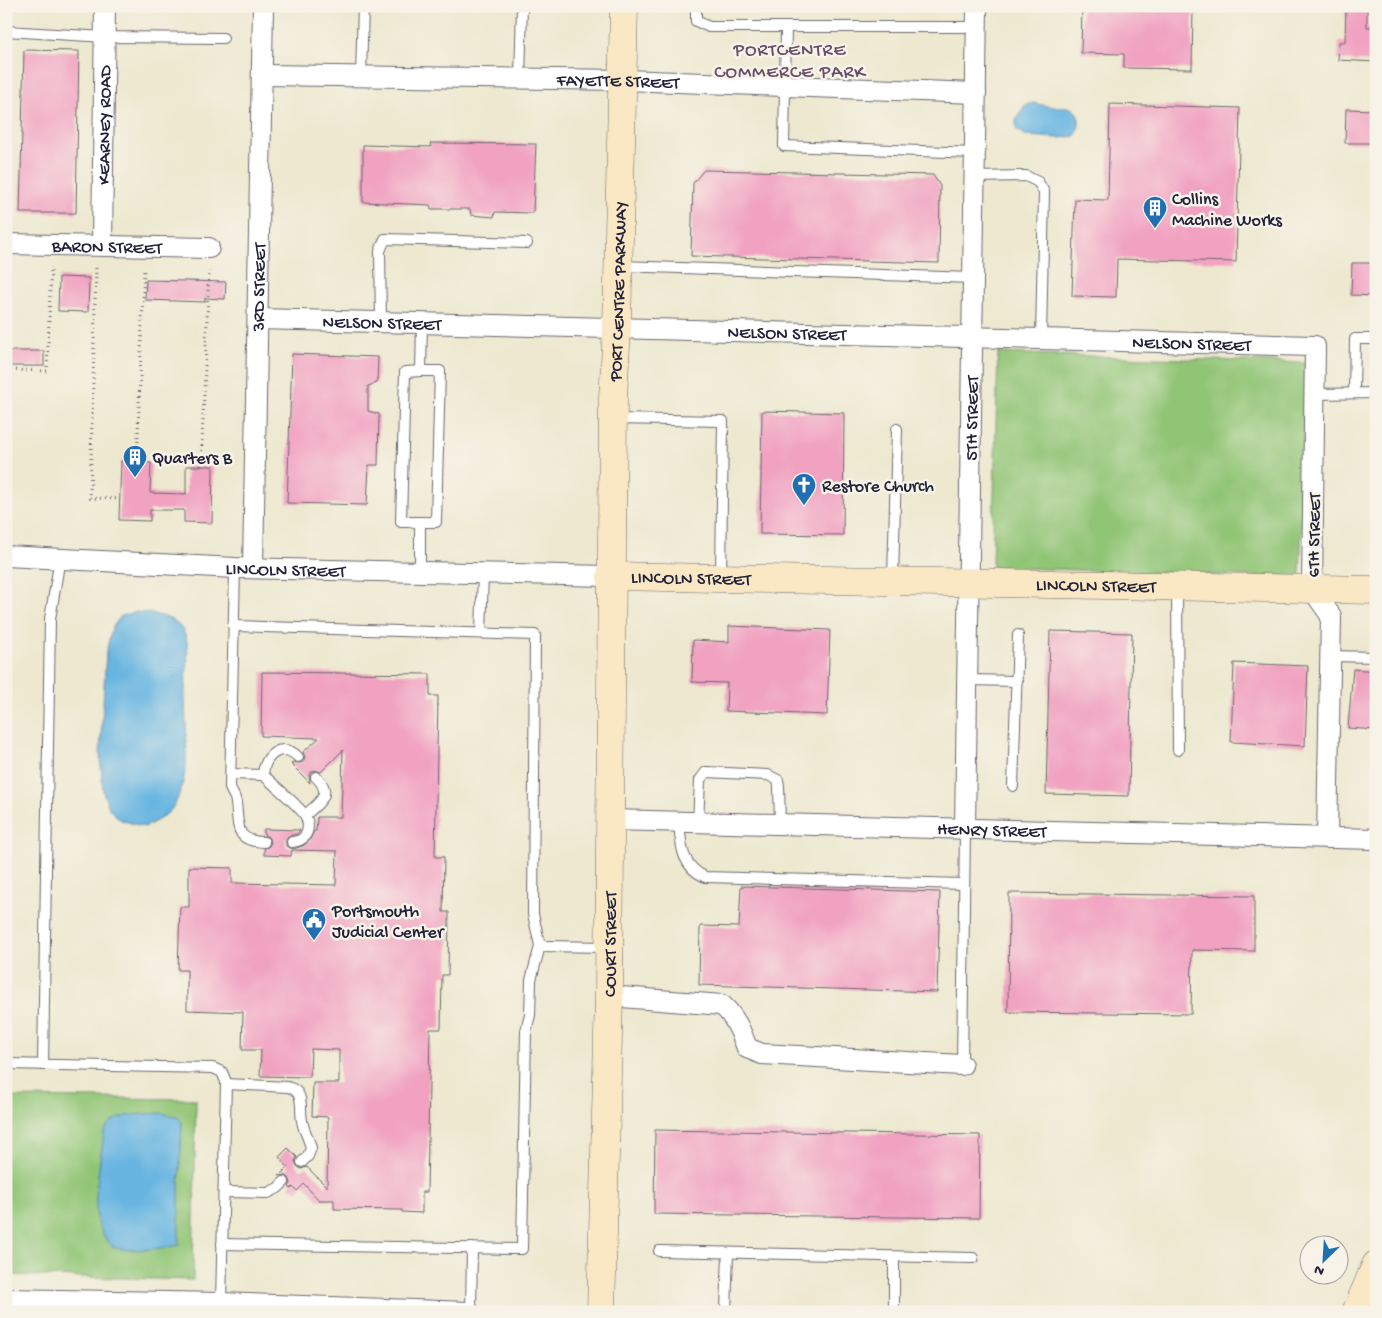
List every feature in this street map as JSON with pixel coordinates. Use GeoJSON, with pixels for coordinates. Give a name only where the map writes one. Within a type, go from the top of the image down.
{"type":"FeatureCollection","features":[{"type":"Feature","properties":{"kind":"main road","name":"PORT CENTRE PARKWAY"},"geometry":{"type":"LineString","coordinates":[[611,576],[613,419],[624,80],[624,6]]}},
{"type":"Feature","properties":{"kind":"main road","name":"LINCOLN STREET"},"geometry":{"type":"LineString","coordinates":[[611,576],[1376,590]]}},
{"type":"Feature","properties":{"kind":"main road","name":"COURT STREET"},"geometry":{"type":"LineString","coordinates":[[601,1312],[609,996],[611,576]]}},
{"type":"Feature","properties":{"kind":"main road"},"geometry":{"type":"LineString","coordinates":[[1356,1312],[1376,1265]]}},
{"type":"Feature","properties":{"kind":"street","name":"KEARNEY ROAD"},"geometry":{"type":"LineString","coordinates":[[102,245],[105,6]]}},
{"type":"Feature","properties":{"kind":"street","name":"3RD STREET"},"geometry":{"type":"LineString","coordinates":[[244,568],[258,319],[263,6]]}},
{"type":"Feature","properties":{"kind":"street","name":"5TH STREET"},"geometry":{"type":"LineString","coordinates":[[965,829],[977,6]]}},
{"type":"Feature","properties":{"kind":"street","name":"FAYETTE STREET"},"geometry":{"type":"LineString","coordinates":[[262,75],[624,80],[976,93]]}},
{"type":"Feature","properties":{"kind":"street","name":"BARON STREET"},"geometry":{"type":"LineString","coordinates":[[6,244],[209,248]]}},
{"type":"Feature","properties":{"kind":"street","name":"NELSON STREET"},"geometry":{"type":"LineString","coordinates":[[258,319],[1315,346]]}},
{"type":"Feature","properties":{"kind":"street","name":"6TH STREET"},"geometry":{"type":"LineString","coordinates":[[1315,346],[1312,589],[1331,616],[1328,838]]}},
{"type":"Feature","properties":{"kind":"street","name":"LINCOLN STREET"},"geometry":{"type":"LineString","coordinates":[[6,556],[244,568],[611,576]]}},
{"type":"Feature","properties":{"kind":"street","name":"HENRY STREET"},"geometry":{"type":"LineString","coordinates":[[610,820],[1376,839]]}},
{"type":"Feature","properties":{"kind":"street"},"geometry":{"type":"LineString","coordinates":[[609,996],[722,1005],[732,1014],[740,1028],[747,1048],[762,1054],[962,1065]]}},
{"type":"Feature","properties":{"kind":"street"},"geometry":{"type":"LineString","coordinates":[[6,1300],[221,1303],[470,1312]]}},
{"type":"Feature","properties":{"kind":"lane"},"geometry":{"type":"LineString","coordinates":[[361,77],[363,6]]}},
{"type":"Feature","properties":{"kind":"lane"},"geometry":{"type":"LineString","coordinates":[[520,78],[522,6]]}},
{"type":"Feature","properties":{"kind":"lane"},"geometry":{"type":"LineString","coordinates":[[696,6],[696,21],[709,27],[977,27]]}},
{"type":"Feature","properties":{"kind":"lane"},"geometry":{"type":"LineString","coordinates":[[786,27],[784,146],[975,153]]}},
{"type":"Feature","properties":{"kind":"lane"},"geometry":{"type":"LineString","coordinates":[[6,31],[105,37],[223,38]]}},
{"type":"Feature","properties":{"kind":"lane"},"geometry":{"type":"LineString","coordinates":[[975,177],[1026,176],[1038,182],[1044,192],[1041,339]]}},
{"type":"Feature","properties":{"kind":"lane"},"geometry":{"type":"LineString","coordinates":[[381,322],[380,251],[386,238],[527,243]]}},
{"type":"Feature","properties":{"kind":"lane"},"geometry":{"type":"LineString","coordinates":[[619,266],[973,278]]}},
{"type":"Feature","properties":{"kind":"lane"},"geometry":{"type":"LineString","coordinates":[[421,371],[422,323]]}},
{"type":"Feature","properties":{"kind":"lane"},"geometry":{"type":"LineString","coordinates":[[1354,393],[1355,339],[1376,339]]}},
{"type":"Feature","properties":{"kind":"lane"},"geometry":{"type":"LineString","coordinates":[[440,371],[436,522],[420,522],[401,522],[404,372],[440,371]]}},
{"type":"Feature","properties":{"kind":"lane"},"geometry":{"type":"LineString","coordinates":[[1314,394],[1376,392]]}},
{"type":"Feature","properties":{"kind":"lane"},"geometry":{"type":"LineString","coordinates":[[613,419],[723,421],[721,578]]}},
{"type":"Feature","properties":{"kind":"lane"},"geometry":{"type":"LineString","coordinates":[[893,580],[898,429]]}},
{"type":"Feature","properties":{"kind":"lane"},"geometry":{"type":"LineString","coordinates":[[420,522],[420,572]]}},
{"type":"Feature","properties":{"kind":"lane"},"geometry":{"type":"LineString","coordinates":[[43,1064],[50,619],[60,558]]}},
{"type":"Feature","properties":{"kind":"lane"},"geometry":{"type":"LineString","coordinates":[[244,568],[233,626],[230,788],[236,801],[236,820],[239,831],[247,838],[264,842]]}},
{"type":"Feature","properties":{"kind":"lane"},"geometry":{"type":"LineString","coordinates":[[481,633],[483,573]]}},
{"type":"Feature","properties":{"kind":"lane"},"geometry":{"type":"LineString","coordinates":[[1177,586],[1178,750]]}},
{"type":"Feature","properties":{"kind":"lane"},"geometry":{"type":"LineString","coordinates":[[222,1244],[522,1249],[526,1031],[530,1014],[531,980],[540,946],[532,914],[535,635],[233,626]]}},
{"type":"Feature","properties":{"kind":"lane"},"geometry":{"type":"LineString","coordinates":[[1013,786],[1018,635]]}},
{"type":"Feature","properties":{"kind":"lane"},"geometry":{"type":"LineString","coordinates":[[1330,656],[1376,657]]}},
{"type":"Feature","properties":{"kind":"lane"},"geometry":{"type":"LineString","coordinates":[[967,680],[1016,681]]}},
{"type":"Feature","properties":{"kind":"lane"},"geometry":{"type":"LineString","coordinates":[[264,775],[265,764],[281,749],[288,750],[298,757]]}},
{"type":"Feature","properties":{"kind":"lane"},"geometry":{"type":"LineString","coordinates":[[780,825],[778,780],[768,775],[706,772],[700,780],[682,850],[688,863],[705,877],[964,884]]}},
{"type":"Feature","properties":{"kind":"lane"},"geometry":{"type":"LineString","coordinates":[[231,774],[264,775],[305,815],[308,829],[306,836],[301,841],[292,842]]}},
{"type":"Feature","properties":{"kind":"lane"},"geometry":{"type":"LineString","coordinates":[[305,815],[325,794],[325,788],[316,777]]}},
{"type":"Feature","properties":{"kind":"lane"},"geometry":{"type":"LineString","coordinates":[[962,1065],[965,829]]}},
{"type":"Feature","properties":{"kind":"lane"},"geometry":{"type":"LineString","coordinates":[[540,946],[609,947]]}},
{"type":"Feature","properties":{"kind":"lane"},"geometry":{"type":"LineString","coordinates":[[6,1064],[213,1068],[222,1072],[226,1084],[221,1303]]}},
{"type":"Feature","properties":{"kind":"lane"},"geometry":{"type":"LineString","coordinates":[[226,1084],[295,1088],[299,1094],[302,1123],[311,1148],[308,1156],[302,1162]]}},
{"type":"Feature","properties":{"kind":"lane"},"geometry":{"type":"LineString","coordinates":[[224,1192],[268,1193],[278,1188],[284,1182]]}},
{"type":"Feature","properties":{"kind":"lane"},"geometry":{"type":"LineString","coordinates":[[470,1312],[472,1248]]}},
{"type":"Feature","properties":{"kind":"lane"},"geometry":{"type":"LineString","coordinates":[[659,1251],[973,1258]]}},
{"type":"Feature","properties":{"kind":"lane"},"geometry":{"type":"LineString","coordinates":[[726,1312],[728,1253]]}},
{"type":"Feature","properties":{"kind":"lane"},"geometry":{"type":"LineString","coordinates":[[894,1257],[894,1312]]}},
{"type":"Feature","properties":{"kind":"path"},"geometry":{"type":"LineString","coordinates":[[6,370],[47,371],[51,266]]}},
{"type":"Feature","properties":{"kind":"path"},"geometry":{"type":"LineString","coordinates":[[96,268],[90,498],[120,499]]}},
{"type":"Feature","properties":{"kind":"path"},"geometry":{"type":"LineString","coordinates":[[136,462],[144,269]]}},
{"type":"Feature","properties":{"kind":"path"},"geometry":{"type":"LineString","coordinates":[[201,466],[209,271]]}},
{"type":"Feature","properties":{"kind":"green space"},"geometry":{"type":"Polygon","coordinates":[[[998,353],[1307,363],[1300,578],[992,567],[998,353]]]}},
{"type":"Feature","properties":{"kind":"green space"},"geometry":{"type":"Polygon","coordinates":[[[6,1097],[196,1099],[193,1280],[6,1275],[6,1097]],[[182,1122],[104,1133],[97,1196],[178,1245],[182,1122]]]}},
{"type":"Feature","properties":{"kind":"water"},"geometry":{"type":"Polygon","coordinates":[[[1034,103],[1054,107],[1067,107],[1075,111],[1078,115],[1079,123],[1075,136],[1059,138],[1026,136],[1016,129],[1016,120],[1025,105],[1034,103]]]}},
{"type":"Feature","properties":{"kind":"water"},"geometry":{"type":"Polygon","coordinates":[[[136,612],[171,619],[181,628],[188,648],[185,692],[187,751],[183,781],[173,807],[160,819],[145,827],[121,820],[110,810],[103,792],[100,755],[106,652],[112,628],[121,616],[136,612]]]}},
{"type":"Feature","properties":{"kind":"water"},"geometry":{"type":"Polygon","coordinates":[[[160,1113],[177,1116],[182,1122],[179,1245],[155,1249],[120,1249],[111,1245],[105,1238],[98,1221],[96,1209],[104,1133],[113,1121],[120,1118],[160,1113]]]}},
{"type":"Feature","properties":{"kind":"building"},"geometry":{"type":"Polygon","coordinates":[[[1082,6],[1193,6],[1192,69],[1124,68],[1124,54],[1081,53],[1082,6]]]}},
{"type":"Feature","properties":{"kind":"building"},"geometry":{"type":"Polygon","coordinates":[[[1346,6],[1367,6],[1367,27],[1376,27],[1376,62],[1338,60],[1339,42],[1345,42],[1346,6]]]}},
{"type":"Feature","properties":{"kind":"building"},"geometry":{"type":"Polygon","coordinates":[[[24,50],[79,51],[76,213],[20,213],[24,50]]]}},
{"type":"Feature","properties":{"kind":"building","name":"Collins Machine Works"},"geometry":{"type":"Polygon","coordinates":[[[1110,104],[1240,108],[1236,262],[1117,259],[1116,297],[1072,296],[1075,199],[1108,200],[1110,104]]]}},
{"type":"Feature","properties":{"kind":"building"},"geometry":{"type":"Polygon","coordinates":[[[1346,109],[1376,110],[1376,143],[1345,143],[1346,109]]]}},
{"type":"Feature","properties":{"kind":"building"},"geometry":{"type":"Polygon","coordinates":[[[430,143],[536,144],[533,213],[495,212],[494,217],[471,215],[470,209],[431,209],[430,205],[363,202],[363,145],[431,147],[430,143]]]}},
{"type":"Feature","properties":{"kind":"building"},"geometry":{"type":"Polygon","coordinates":[[[704,170],[933,175],[940,186],[939,263],[691,256],[693,183],[704,170]]]}},
{"type":"Feature","properties":{"kind":"building"},"geometry":{"type":"Polygon","coordinates":[[[1352,263],[1376,263],[1376,296],[1351,295],[1352,263]]]}},
{"type":"Feature","properties":{"kind":"building"},"geometry":{"type":"Polygon","coordinates":[[[59,277],[89,278],[88,312],[58,311],[59,277]]]}},
{"type":"Feature","properties":{"kind":"building"},"geometry":{"type":"Polygon","coordinates":[[[146,280],[226,282],[225,299],[205,298],[205,302],[145,300],[146,280]]]}},
{"type":"Feature","properties":{"kind":"building"},"geometry":{"type":"Polygon","coordinates":[[[6,351],[44,351],[44,366],[6,366],[6,351]]]}},
{"type":"Feature","properties":{"kind":"building"},"geometry":{"type":"Polygon","coordinates":[[[292,354],[378,357],[377,383],[368,386],[368,411],[379,414],[378,465],[369,465],[367,505],[287,503],[292,354]]]}},
{"type":"Feature","properties":{"kind":"building"},"geometry":{"type":"Polygon","coordinates":[[[762,411],[844,413],[843,535],[760,534],[762,411]]]}},
{"type":"Feature","properties":{"kind":"building"},"geometry":{"type":"Polygon","coordinates":[[[121,461],[151,463],[150,493],[186,494],[186,466],[213,466],[212,523],[184,522],[184,510],[150,510],[150,521],[119,520],[121,461]]]}},
{"type":"Feature","properties":{"kind":"building"},"geometry":{"type":"Polygon","coordinates":[[[729,626],[830,630],[827,715],[726,711],[727,683],[692,682],[693,640],[729,642],[729,626]]]}},
{"type":"Feature","properties":{"kind":"building"},"geometry":{"type":"Polygon","coordinates":[[[1050,631],[1132,633],[1129,796],[1046,794],[1050,631]]]}},
{"type":"Feature","properties":{"kind":"building"},"geometry":{"type":"Polygon","coordinates":[[[1234,663],[1308,666],[1305,746],[1231,742],[1234,663]]]}},
{"type":"Feature","properties":{"kind":"building"},"geometry":{"type":"Polygon","coordinates":[[[1353,669],[1376,671],[1376,730],[1348,728],[1353,669]]]}},
{"type":"Feature","properties":{"kind":"building","name":"Portsmouth Judicial Center"},"geometry":{"type":"Polygon","coordinates":[[[262,672],[430,674],[430,696],[438,696],[435,857],[444,857],[443,912],[449,912],[448,975],[442,975],[441,1029],[430,1029],[427,1192],[422,1192],[422,1213],[402,1212],[402,1210],[334,1209],[334,1200],[319,1200],[304,1184],[297,1191],[293,1187],[291,1189],[289,1187],[291,1183],[289,1178],[285,1175],[279,1176],[288,1167],[279,1157],[288,1148],[297,1157],[295,1161],[297,1166],[301,1169],[307,1167],[327,1187],[328,1117],[312,1116],[313,1083],[339,1083],[339,1050],[311,1049],[310,1077],[260,1076],[261,1050],[242,1050],[243,1012],[187,1010],[187,970],[178,970],[180,907],[189,907],[189,867],[232,868],[232,883],[336,885],[337,851],[292,850],[291,856],[264,855],[264,849],[271,842],[264,835],[264,829],[300,830],[297,834],[288,836],[286,839],[286,846],[293,849],[303,846],[309,841],[314,831],[316,831],[317,817],[341,817],[343,750],[321,772],[315,770],[311,772],[309,775],[310,783],[291,764],[293,762],[303,762],[305,757],[303,752],[319,738],[261,736],[262,672]]]}},
{"type":"Feature","properties":{"kind":"building"},"geometry":{"type":"Polygon","coordinates":[[[741,886],[940,892],[937,992],[699,985],[700,926],[739,927],[741,886]]]}},
{"type":"Feature","properties":{"kind":"building"},"geometry":{"type":"Polygon","coordinates":[[[1009,893],[1254,896],[1254,951],[1192,950],[1191,1014],[1008,1012],[1009,893]]]}},
{"type":"Feature","properties":{"kind":"building"},"geometry":{"type":"Polygon","coordinates":[[[655,1130],[980,1135],[979,1218],[654,1214],[655,1130]]]}},
{"type":"Feature","properties":{"kind":"place","name":"Collins Machine Works"},"geometry":{"type":"Point","coordinates":[1155,229]}},
{"type":"Feature","properties":{"kind":"place","name":"Quarters B"},"geometry":{"type":"Point","coordinates":[135,478]}},
{"type":"Feature","properties":{"kind":"place","name":"Restore Church"},"geometry":{"type":"Point","coordinates":[804,506]}},
{"type":"Feature","properties":{"kind":"place","name":"Portsmouth Judicial Center"},"geometry":{"type":"Point","coordinates":[314,941]}},
{"type":"Feature","properties":{"kind":"district","name":"PORTCENTRE COMMERCE PARK"},"geometry":{"type":"Point","coordinates":[790,59]}}]}
